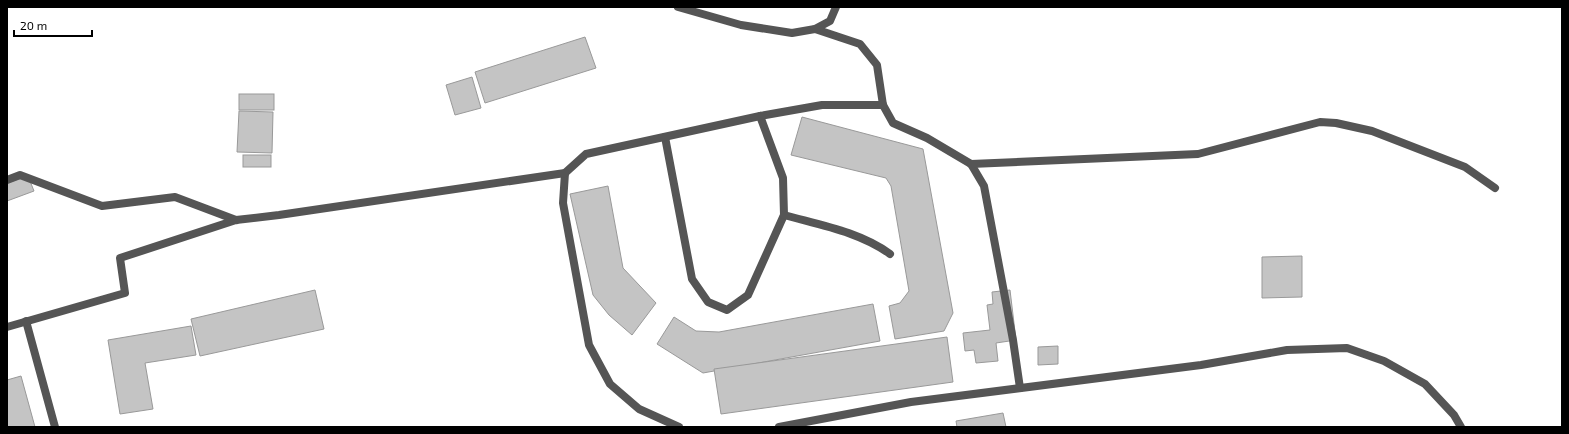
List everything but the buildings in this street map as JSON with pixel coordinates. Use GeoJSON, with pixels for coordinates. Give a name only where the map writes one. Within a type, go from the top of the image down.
{"type":"FeatureCollection","features":[{"type":"Feature","properties":{"kind":"street"},"geometry":{"type":"LineString","coordinates":[[678,7],[741,25],[792,33],[815,28],[830,21],[836,7]]}},
{"type":"Feature","properties":{"kind":"street"},"geometry":{"type":"LineString","coordinates":[[815,28],[860,44],[877,65],[883,105],[893,123],[927,138],[971,164],[984,186],[1013,340],[1020,388]]}},
{"type":"Feature","properties":{"kind":"street"},"geometry":{"type":"LineString","coordinates":[[7,327],[125,293],[120,258],[236,220],[565,173],[586,154],[760,116],[822,105],[883,105]]}},
{"type":"Feature","properties":{"kind":"street"},"geometry":{"type":"LineString","coordinates":[[665,137],[692,279],[708,302],[727,310],[748,295],[784,215],[783,178],[760,116]]}},
{"type":"Feature","properties":{"kind":"street"},"geometry":{"type":"LineString","coordinates":[[971,164],[1198,154],[1320,122],[1336,123],[1372,132],[1465,166],[1494,188]]}},
{"type":"Feature","properties":{"kind":"street"},"geometry":{"type":"LineString","coordinates":[[565,173],[562,203],[589,345],[610,384],[640,409],[680,427]]}},
{"type":"Feature","properties":{"kind":"street"},"geometry":{"type":"LineString","coordinates":[[7,180],[20,175],[102,206],[174,197],[236,220]]}},
{"type":"Feature","properties":{"kind":"street"},"geometry":{"type":"LineString","coordinates":[[784,215],[847,233],[877,244],[890,254]]}},
{"type":"Feature","properties":{"kind":"street"},"geometry":{"type":"LineString","coordinates":[[26,321],[55,427]]}},
{"type":"Feature","properties":{"kind":"street"},"geometry":{"type":"LineString","coordinates":[[779,427],[911,402],[1201,365],[1287,350],[1347,348],[1384,361],[1425,384],[1454,415],[1461,427]]}}]}
